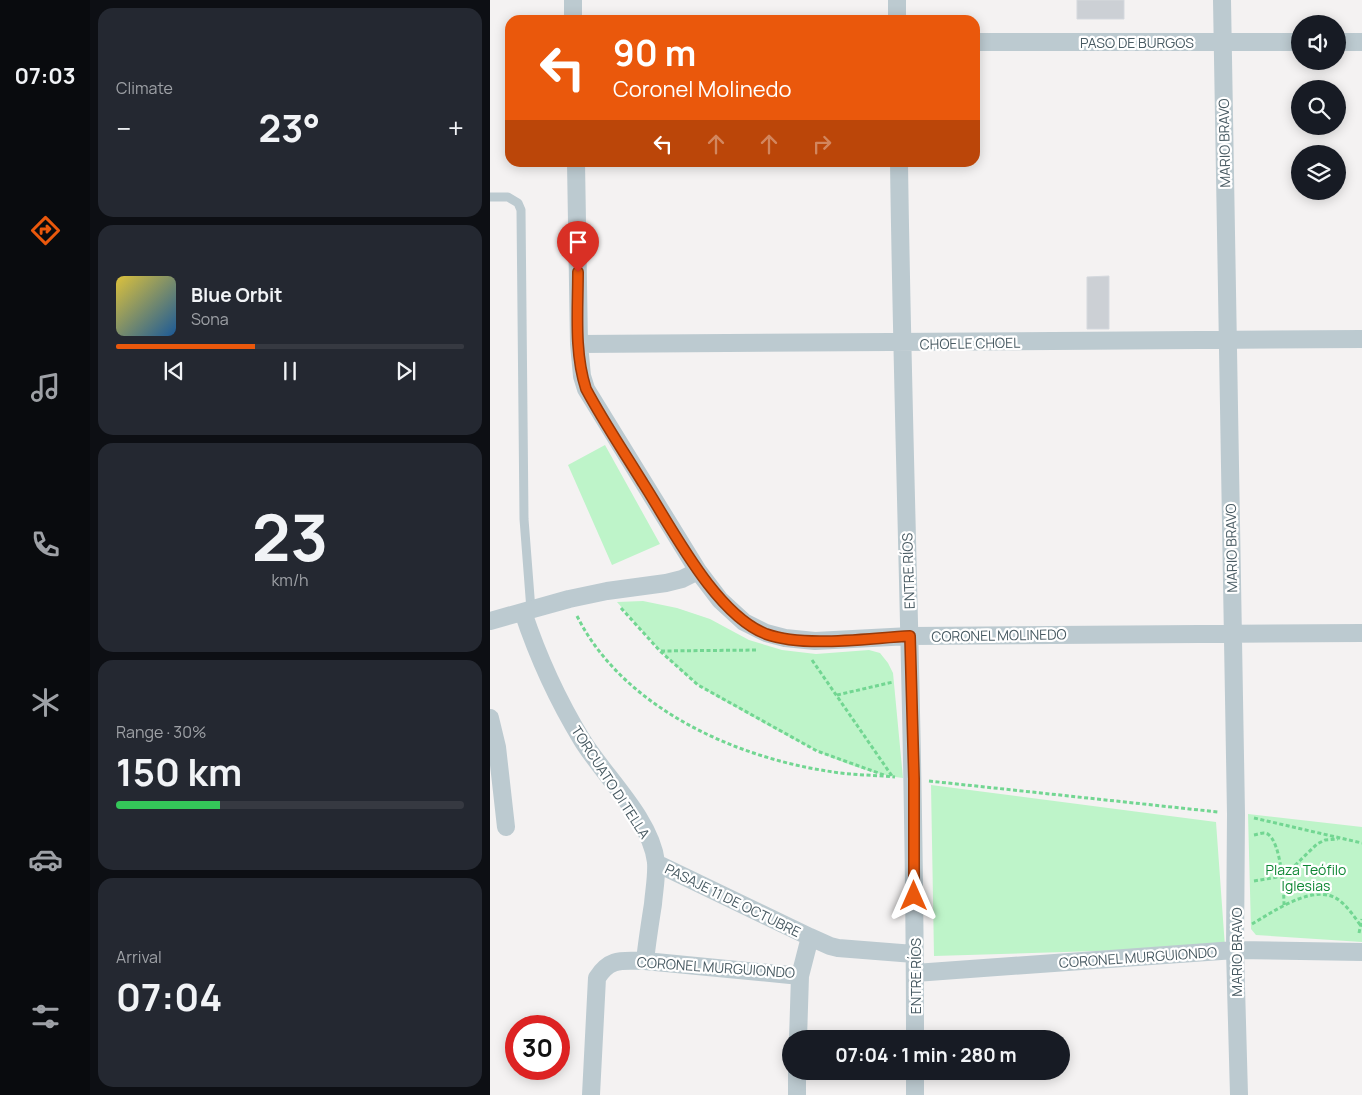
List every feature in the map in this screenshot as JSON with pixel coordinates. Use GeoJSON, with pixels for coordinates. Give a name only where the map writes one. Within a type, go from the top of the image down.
{"type":"FeatureCollection","features":[{"type":"Feature","properties":{"kind":"street"},"geometry":{"type":"LineString","coordinates":[[573,0],[573,15]]}},
{"type":"Feature","properties":{"kind":"street"},"geometry":{"type":"LineString","coordinates":[[897,0],[897,15]]}},
{"type":"Feature","properties":{"kind":"street","name":"MARIO BRAVO"},"geometry":{"type":"LineString","coordinates":[[1222,0],[1236,814],[1235,942],[1239,1095]]}},
{"type":"Feature","properties":{"kind":"street","name":"PASO DE BURGOS"},"geometry":{"type":"LineString","coordinates":[[980,42],[1291,42]]}},
{"type":"Feature","properties":{"kind":"street"},"geometry":{"type":"LineString","coordinates":[[1346,42],[1362,42]]}},
{"type":"Feature","properties":{"kind":"street","name":"CORONEL MOLINEDO"},"geometry":{"type":"LineString","coordinates":[[576,167],[579,344],[582,376],[586,389],[698,571],[720,600],[744,622],[766,634],[801,641],[910,636],[1362,633]]}},
{"type":"Feature","properties":{"kind":"street","name":"ENTRE RÍOS"},"geometry":{"type":"LineString","coordinates":[[899,167],[901,343],[914,779],[915,1030]]}},
{"type":"Feature","properties":{"kind":"street","name":"CHOELE CHOEL"},"geometry":{"type":"LineString","coordinates":[[579,344],[1362,339]]}},
{"type":"Feature","properties":{"kind":"street"},"geometry":{"type":"LineString","coordinates":[[490,621],[607,591],[666,583],[682,579],[698,571]]}},
{"type":"Feature","properties":{"kind":"street","name":"TORCUATO DI TELLA"},"geometry":{"type":"LineString","coordinates":[[527,611],[535,649],[561,704],[597,762],[644,827],[652,845],[656,863],[656,882],[645,961]]}},
{"type":"Feature","properties":{"kind":"street"},"geometry":{"type":"LineString","coordinates":[[490,718],[497,747],[506,827]]}},
{"type":"Feature","properties":{"kind":"street","name":"PASAJE 11 DE OCTUBRE"},"geometry":{"type":"LineString","coordinates":[[656,863],[810,938]]}},
{"type":"Feature","properties":{"kind":"street"},"geometry":{"type":"LineString","coordinates":[[810,938],[838,948],[914,954]]}},
{"type":"Feature","properties":{"kind":"street","name":"CORONEL MURGUIONDO"},"geometry":{"type":"LineString","coordinates":[[591,1095],[596,978],[608,964],[619,960],[645,961],[800,976],[810,938]]}},
{"type":"Feature","properties":{"kind":"street","name":"CORONEL MURGUIONDO"},"geometry":{"type":"LineString","coordinates":[[915,973],[1235,942],[1362,952]]}},
{"type":"Feature","properties":{"kind":"street"},"geometry":{"type":"LineString","coordinates":[[798,1030],[800,976]]}},
{"type":"Feature","properties":{"kind":"street"},"geometry":{"type":"LineString","coordinates":[[797,1080],[797,1095]]}},
{"type":"Feature","properties":{"kind":"street"},"geometry":{"type":"LineString","coordinates":[[915,1080],[915,1095]]}},
{"type":"Feature","properties":{"kind":"lane"},"geometry":{"type":"LineString","coordinates":[[490,198],[508,197],[518,203],[521,210],[524,520],[527,611]]}},
{"type":"Feature","properties":{"kind":"path"},"geometry":{"type":"LineString","coordinates":[[607,591],[660,651],[698,684],[817,751],[860,768],[892,777]]}},
{"type":"Feature","properties":{"kind":"path"},"geometry":{"type":"LineString","coordinates":[[569,600],[583,629],[602,655],[629,683],[660,709],[704,732],[757,755],[827,771],[1236,814],[1362,843]]}},
{"type":"Feature","properties":{"kind":"path"},"geometry":{"type":"LineString","coordinates":[[801,641],[892,777]]}},
{"type":"Feature","properties":{"kind":"path"},"geometry":{"type":"LineString","coordinates":[[660,651],[767,650]]}},
{"type":"Feature","properties":{"kind":"path"},"geometry":{"type":"LineString","coordinates":[[836,695],[910,678]]}},
{"type":"Feature","properties":{"kind":"path"},"geometry":{"type":"LineString","coordinates":[[1236,840],[1261,833],[1266,833],[1270,836],[1283,877],[1284,905]]}},
{"type":"Feature","properties":{"kind":"path"},"geometry":{"type":"LineString","coordinates":[[1236,884],[1283,877],[1317,844],[1325,840],[1341,838]]}},
{"type":"Feature","properties":{"kind":"path"},"geometry":{"type":"LineString","coordinates":[[1327,888],[1327,894]]}},
{"type":"Feature","properties":{"kind":"path"},"geometry":{"type":"LineString","coordinates":[[1235,942],[1284,905],[1305,897],[1327,894],[1346,907],[1360,926]]}},
{"type":"Feature","properties":{"kind":"green space"},"geometry":{"type":"Polygon","coordinates":[[[605,445],[660,544],[612,565],[568,465],[605,445]]]}},
{"type":"Feature","properties":{"kind":"green space"},"geometry":{"type":"Polygon","coordinates":[[[643,601],[677,608],[710,619],[749,640],[782,650],[816,654],[869,650],[880,653],[893,673],[903,778],[882,774],[840,761],[777,730],[702,687],[665,655],[617,602],[643,601]]]}},
{"type":"Feature","properties":{"kind":"green space"},"geometry":{"type":"Polygon","coordinates":[[[931,785],[1216,822],[1225,947],[934,956],[931,785]]]}},
{"type":"Feature","properties":{"kind":"green space","name":"Plaza Teófilo Iglesias"},"geometry":{"type":"Polygon","coordinates":[[[1248,814],[1362,827],[1362,942],[1256,935],[1251,929],[1248,814]]]}},
{"type":"Feature","properties":{"kind":"building"},"geometry":{"type":"Polygon","coordinates":[[[1077,0],[1124,0],[1124,19],[1077,19],[1077,0]]]}},
{"type":"Feature","properties":{"kind":"building"},"geometry":{"type":"Polygon","coordinates":[[[1109,276],[1109,329],[1087,329],[1087,277],[1109,276]]]}},
{"type":"Feature","properties":{"kind":"route"},"geometry":{"type":"LineString","coordinates":[[578,272],[580,359],[586,389],[698,571],[720,600],[744,622],[766,634],[785,638],[815,641],[910,636],[914,779],[914,896]]}}]}
